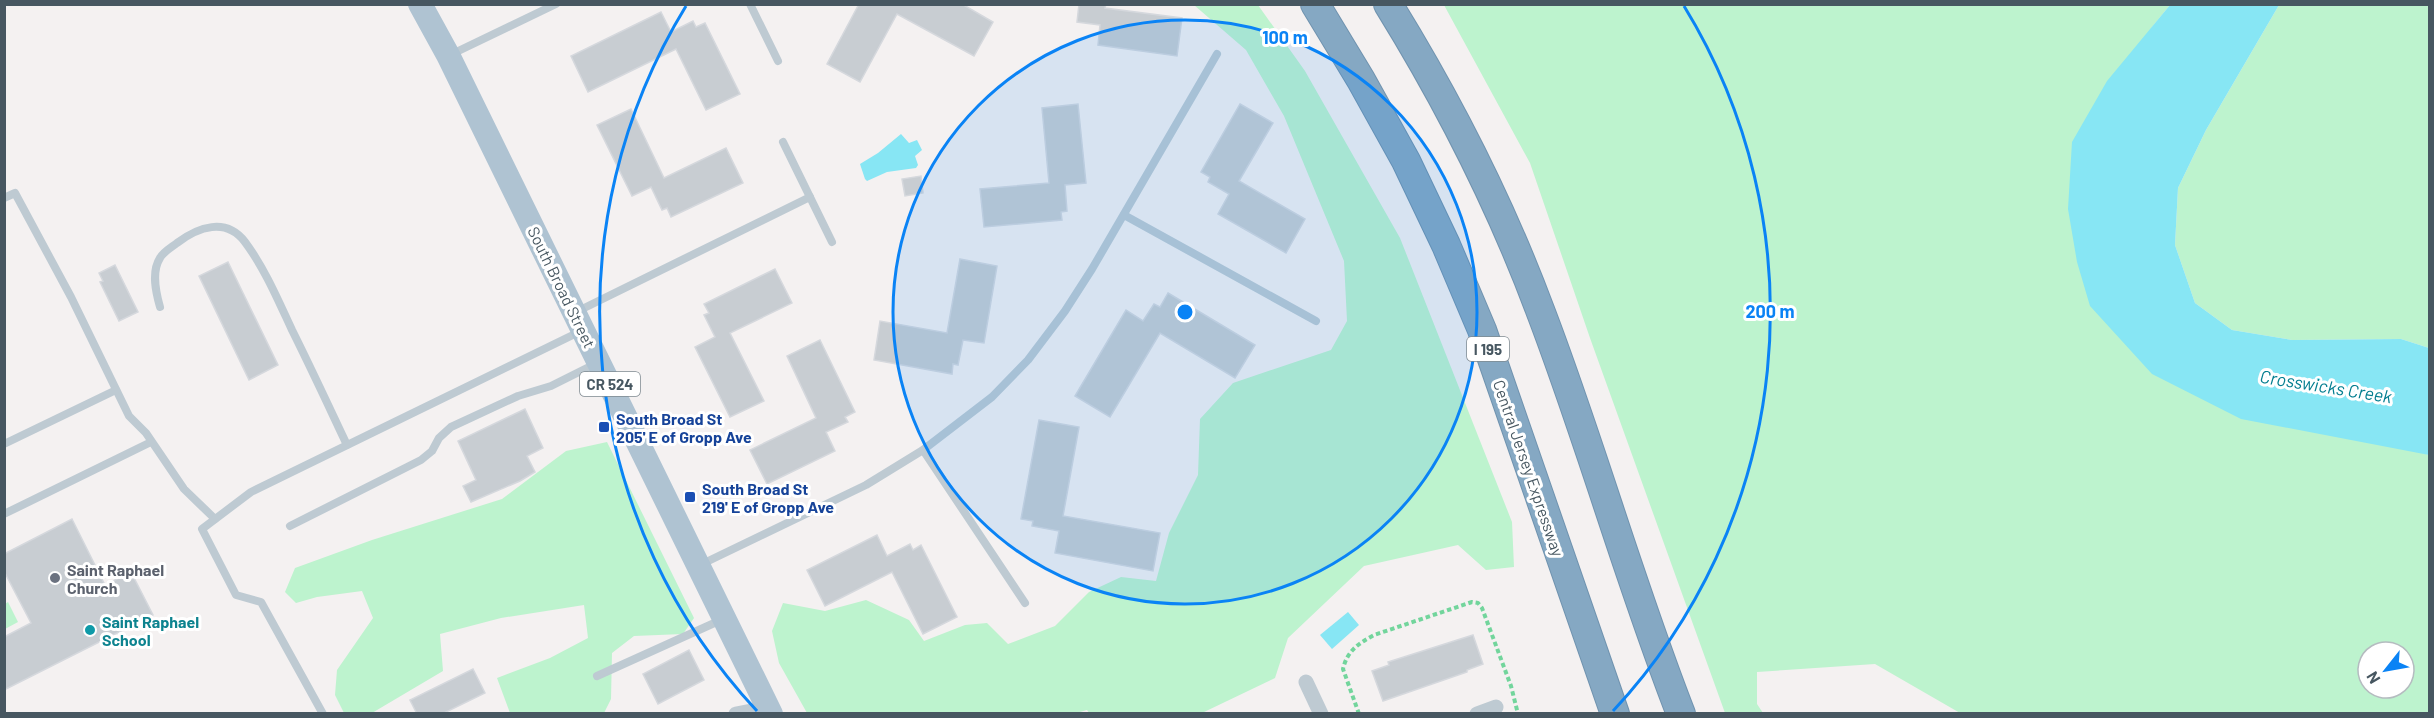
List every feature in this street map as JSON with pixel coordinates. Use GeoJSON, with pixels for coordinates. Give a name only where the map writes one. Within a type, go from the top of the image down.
{"type":"FeatureCollection","features":[{"type":"Feature","properties":{"kind":"highway","name":"Central Jersey Expressway"},"geometry":{"type":"LineString","coordinates":[[1315,4],[1406,161],[1446,245],[1482,330],[1615,714]]}},
{"type":"Feature","properties":{"kind":"highway"},"geometry":{"type":"LineString","coordinates":[[1388,4],[1462,134],[1508,230],[1540,309],[1681,714]]}},
{"type":"Feature","properties":{"kind":"main road","name":"South Broad Street"},"geometry":{"type":"LineString","coordinates":[[420,4],[448,55],[769,711]]}},
{"type":"Feature","properties":{"kind":"main road","name":"South Broad Street"},"geometry":{"type":"LineString","coordinates":[[430,4],[448,55]]}},
{"type":"Feature","properties":{"kind":"street"},"geometry":{"type":"LineString","coordinates":[[1306,682],[1321,714]]}},
{"type":"Feature","properties":{"kind":"street"},"geometry":{"type":"LineString","coordinates":[[1477,714],[1496,707]]}},
{"type":"Feature","properties":{"kind":"street"},"geometry":{"type":"LineString","coordinates":[[736,714],[769,711]]}},
{"type":"Feature","properties":{"kind":"lane"},"geometry":{"type":"LineString","coordinates":[[448,55],[556,4]]}},
{"type":"Feature","properties":{"kind":"lane"},"geometry":{"type":"LineString","coordinates":[[750,4],[778,61]]}},
{"type":"Feature","properties":{"kind":"lane"},"geometry":{"type":"LineString","coordinates":[[698,566],[866,485],[923,450],[992,397],[1028,360],[1071,303],[1217,54]]}},
{"type":"Feature","properties":{"kind":"lane"},"geometry":{"type":"LineString","coordinates":[[783,142],[832,242]]}},
{"type":"Feature","properties":{"kind":"lane"},"geometry":{"type":"LineString","coordinates":[[4,198],[15,193],[72,297],[129,416],[151,442],[184,489],[215,519]]}},
{"type":"Feature","properties":{"kind":"lane"},"geometry":{"type":"LineString","coordinates":[[324,714],[261,602],[236,595],[202,529],[251,492],[347,445],[810,197]]}},
{"type":"Feature","properties":{"kind":"lane"},"geometry":{"type":"LineString","coordinates":[[1124,215],[1316,321]]}},
{"type":"Feature","properties":{"kind":"lane"},"geometry":{"type":"LineString","coordinates":[[160,307],[155,277],[159,258],[188,235],[204,227],[218,226],[231,229],[243,240],[268,279],[347,445]]}},
{"type":"Feature","properties":{"kind":"lane"},"geometry":{"type":"LineString","coordinates":[[290,526],[421,460],[432,451],[439,438],[452,427],[518,396],[551,386],[599,363]]}},
{"type":"Feature","properties":{"kind":"lane"},"geometry":{"type":"LineString","coordinates":[[4,444],[116,390]]}},
{"type":"Feature","properties":{"kind":"lane"},"geometry":{"type":"LineString","coordinates":[[4,514],[151,442]]}},
{"type":"Feature","properties":{"kind":"lane"},"geometry":{"type":"LineString","coordinates":[[923,450],[1025,603]]}},
{"type":"Feature","properties":{"kind":"lane"},"geometry":{"type":"LineString","coordinates":[[597,676],[724,619]]}},
{"type":"Feature","properties":{"kind":"path"},"geometry":{"type":"LineString","coordinates":[[1359,714],[1343,669],[1345,662],[1359,643],[1374,635],[1472,602],[1478,603],[1482,608],[1511,686],[1518,714]]}},
{"type":"Feature","properties":{"kind":"green space"},"geometry":{"type":"Polygon","coordinates":[[[1194,5],[1258,5],[1305,71],[1400,238],[1512,522],[1514,567],[1486,570],[1458,545],[1364,566],[1288,638],[1275,678],[1202,713],[1090,714],[1087,710],[1073,714],[807,713],[779,663],[772,631],[783,603],[825,611],[866,600],[909,620],[924,641],[965,625],[987,623],[1008,644],[1055,626],[1089,592],[1121,577],[1156,581],[1169,533],[1198,475],[1200,419],[1233,383],[1331,350],[1347,321],[1344,261],[1284,116],[1246,50],[1194,5]]]}},
{"type":"Feature","properties":{"kind":"green space"},"geometry":{"type":"Polygon","coordinates":[[[1444,5],[2170,5],[2152,27],[2077,262],[2416,451],[2429,455],[2429,713],[1960,713],[1875,664],[1757,672],[1757,704],[1763,713],[1725,713],[1590,338],[1530,163],[1444,5]]]}},
{"type":"Feature","properties":{"kind":"green space"},"geometry":{"type":"Polygon","coordinates":[[[2279,5],[2429,5],[2429,348],[2401,339],[2292,340],[2232,330],[2195,303],[2175,245],[2178,188],[2206,130],[2279,5]]]}},
{"type":"Feature","properties":{"kind":"green space"},"geometry":{"type":"Polygon","coordinates":[[[607,442],[694,618],[683,634],[634,636],[612,653],[611,699],[604,713],[510,713],[497,678],[550,658],[588,638],[584,605],[501,618],[440,634],[443,671],[372,713],[344,713],[335,695],[337,670],[373,618],[362,591],[317,597],[296,603],[285,592],[295,568],[372,540],[502,499],[566,451],[607,442]]]}},
{"type":"Feature","properties":{"kind":"green space"},"geometry":{"type":"Polygon","coordinates":[[[8,602],[18,622],[5,629],[5,604],[8,602]]]}},
{"type":"Feature","properties":{"kind":"water","name":"Crosswicks Creek"},"geometry":{"type":"Polygon","coordinates":[[[2170,5],[2279,5],[2206,130],[2178,188],[2175,245],[2195,303],[2232,330],[2292,340],[2401,339],[2429,348],[2429,455],[2241,419],[2152,374],[2090,306],[2077,262],[2068,209],[2072,142],[2107,81],[2170,5]]]}},
{"type":"Feature","properties":{"kind":"water"},"geometry":{"type":"Polygon","coordinates":[[[901,134],[909,143],[917,140],[922,150],[915,156],[918,165],[916,168],[887,172],[867,181],[860,164],[901,134]]]}},
{"type":"Feature","properties":{"kind":"water"},"geometry":{"type":"Polygon","coordinates":[[[1348,612],[1359,625],[1332,649],[1320,635],[1348,612]]]}},
{"type":"Feature","properties":{"kind":"building"},"geometry":{"type":"Polygon","coordinates":[[[859,4],[962,4],[993,22],[974,56],[897,14],[860,82],[827,64],[859,4]]]}},
{"type":"Feature","properties":{"kind":"building"},"geometry":{"type":"Polygon","coordinates":[[[1079,4],[1106,4],[1105,8],[1182,18],[1177,56],[1098,45],[1100,25],[1077,22],[1079,4]]]}},
{"type":"Feature","properties":{"kind":"building"},"geometry":{"type":"Polygon","coordinates":[[[661,12],[671,32],[693,21],[696,27],[705,23],[740,94],[706,110],[676,49],[588,92],[571,56],[661,12]]]}},
{"type":"Feature","properties":{"kind":"building"},"geometry":{"type":"Polygon","coordinates":[[[1078,104],[1086,183],[1065,185],[1067,211],[1061,212],[1062,220],[984,227],[980,189],[1049,183],[1042,108],[1078,104]]]}},
{"type":"Feature","properties":{"kind":"building"},"geometry":{"type":"Polygon","coordinates":[[[1240,104],[1273,123],[1239,181],[1305,219],[1286,253],[1218,214],[1229,194],[1208,182],[1210,177],[1201,172],[1240,104]]]}},
{"type":"Feature","properties":{"kind":"building"},"geometry":{"type":"Polygon","coordinates":[[[631,109],[664,178],[726,148],[743,183],[671,217],[667,208],[662,210],[651,187],[632,196],[597,125],[631,109]]]}},
{"type":"Feature","properties":{"kind":"building"},"geometry":{"type":"Polygon","coordinates":[[[921,176],[923,193],[905,196],[902,179],[921,176]]]}},
{"type":"Feature","properties":{"kind":"building"},"geometry":{"type":"Polygon","coordinates":[[[960,259],[997,266],[984,343],[963,340],[958,365],[953,364],[952,374],[874,360],[880,321],[947,333],[960,259]]]}},
{"type":"Feature","properties":{"kind":"building"},"geometry":{"type":"Polygon","coordinates":[[[228,262],[278,365],[249,380],[199,276],[228,262]]]}},
{"type":"Feature","properties":{"kind":"building"},"geometry":{"type":"Polygon","coordinates":[[[115,265],[138,312],[119,321],[100,282],[103,281],[99,273],[115,265]]]}},
{"type":"Feature","properties":{"kind":"building"},"geometry":{"type":"Polygon","coordinates":[[[775,269],[792,303],[730,333],[764,401],[730,417],[695,347],[715,337],[704,315],[709,313],[704,304],[775,269]]]}},
{"type":"Feature","properties":{"kind":"building"},"geometry":{"type":"Polygon","coordinates":[[[1168,293],[1255,345],[1235,378],[1160,333],[1110,417],[1075,396],[1126,310],[1143,321],[1154,304],[1160,307],[1168,293]]]}},
{"type":"Feature","properties":{"kind":"building"},"geometry":{"type":"Polygon","coordinates":[[[820,340],[855,412],[845,417],[848,422],[826,432],[835,451],[767,484],[750,450],[816,418],[787,356],[820,340]]]}},
{"type":"Feature","properties":{"kind":"building"},"geometry":{"type":"Polygon","coordinates":[[[525,409],[543,448],[527,456],[535,472],[471,502],[463,486],[476,480],[458,441],[525,409]]]}},
{"type":"Feature","properties":{"kind":"building"},"geometry":{"type":"Polygon","coordinates":[[[1039,420],[1079,427],[1063,516],[1160,533],[1153,571],[1055,553],[1059,531],[1032,526],[1033,521],[1021,519],[1039,420]]]}},
{"type":"Feature","properties":{"kind":"building"},"geometry":{"type":"Polygon","coordinates":[[[72,519],[105,585],[131,572],[153,615],[4,690],[4,637],[31,623],[4,571],[4,554],[72,519]]]}},
{"type":"Feature","properties":{"kind":"building"},"geometry":{"type":"Polygon","coordinates":[[[877,535],[887,556],[910,544],[913,550],[921,545],[957,617],[923,634],[892,572],[825,606],[807,570],[877,535]]]}},
{"type":"Feature","properties":{"kind":"building"},"geometry":{"type":"Polygon","coordinates":[[[1473,635],[1483,664],[1467,672],[1383,701],[1372,671],[1389,665],[1388,662],[1473,635]]]}},
{"type":"Feature","properties":{"kind":"building"},"geometry":{"type":"Polygon","coordinates":[[[689,650],[704,680],[658,704],[643,674],[689,650]]]}},
{"type":"Feature","properties":{"kind":"building"},"geometry":{"type":"Polygon","coordinates":[[[473,669],[485,693],[442,714],[417,714],[410,700],[473,669]]]}},
{"type":"Feature","properties":{"kind":"place","name":"South Broad St 205' E of Gropp Ave"},"geometry":{"type":"Point","coordinates":[604,427]}},
{"type":"Feature","properties":{"kind":"place","name":"South Broad St 219' E of Gropp Ave"},"geometry":{"type":"Point","coordinates":[690,497]}},
{"type":"Feature","properties":{"kind":"place","name":"Saint Raphael Church"},"geometry":{"type":"Point","coordinates":[55,578]}},
{"type":"Feature","properties":{"kind":"place","name":"Saint Raphael School"},"geometry":{"type":"Point","coordinates":[90,630]}}]}
